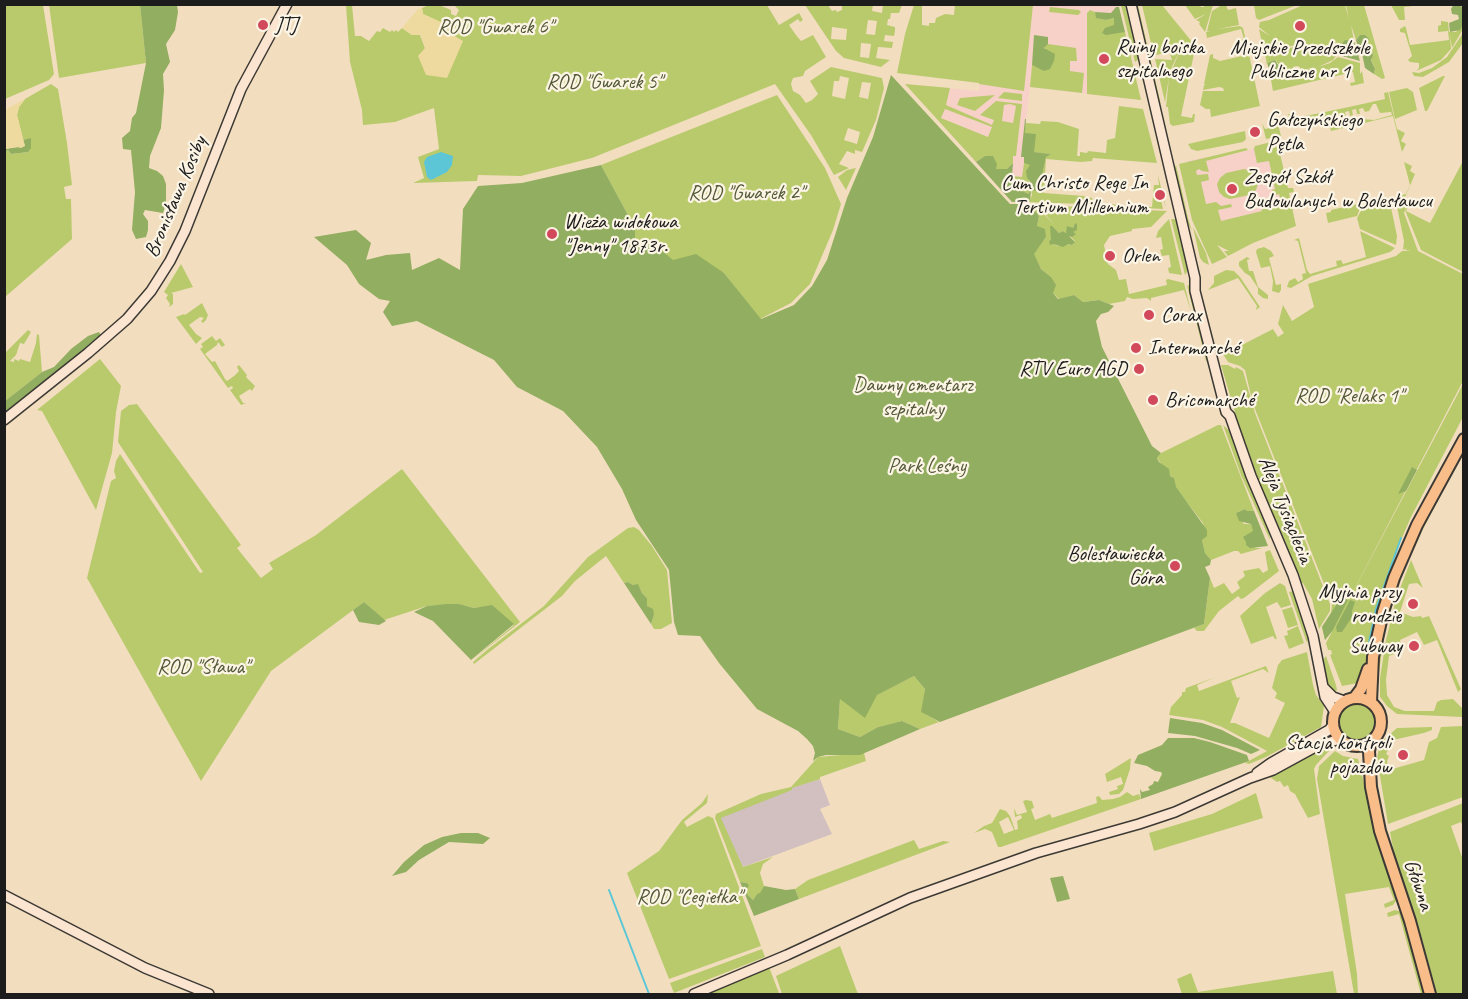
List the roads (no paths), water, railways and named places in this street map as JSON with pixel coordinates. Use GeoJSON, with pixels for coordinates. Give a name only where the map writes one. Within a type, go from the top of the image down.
{"type":"FeatureCollection","features":[{"type":"Feature","properties":{"kind":"main road"},"geometry":{"type":"LineString","coordinates":[[1355,698],[1372,661],[1383,612],[1401,559],[1464,439]]}},
{"type":"Feature","properties":{"kind":"main road"},"geometry":{"type":"LineString","coordinates":[[1371,702],[1372,661]]}},
{"type":"Feature","properties":{"kind":"main road"},"geometry":{"type":"LineString","coordinates":[[1355,698],[1371,702],[1379,710],[1382,720],[1380,730],[1371,742],[1363,746],[1354,746],[1340,739],[1333,725],[1335,712],[1344,701],[1355,698]]}},
{"type":"Feature","properties":{"kind":"main road","name":"Główna"},"geometry":{"type":"LineString","coordinates":[[1371,742],[1369,751],[1371,787]]}},
{"type":"Feature","properties":{"kind":"main road","name":"Główna"},"geometry":{"type":"LineString","coordinates":[[1354,746],[1359,753],[1371,787],[1382,840],[1410,921],[1430,994]]}},
{"type":"Feature","properties":{"kind":"street","name":"Bronisława Kosiby"},"geometry":{"type":"LineString","coordinates":[[4,420],[94,349],[127,319],[151,291],[185,231],[241,89],[287,4]]}},
{"type":"Feature","properties":{"kind":"street","name":"Aleja Tysiąclecia"},"geometry":{"type":"LineString","coordinates":[[1131,4],[1195,278],[1195,291],[1226,412],[1230,416],[1251,476],[1304,607],[1316,647],[1325,697],[1335,712]]}},
{"type":"Feature","properties":{"kind":"street"},"geometry":{"type":"LineString","coordinates":[[1323,688],[1333,697],[1344,701]]}},
{"type":"Feature","properties":{"kind":"street"},"geometry":{"type":"LineString","coordinates":[[1250,778],[1271,763],[1329,730],[1333,725]]}},
{"type":"Feature","properties":{"kind":"street"},"geometry":{"type":"LineString","coordinates":[[694,994],[723,984],[939,886],[1036,853],[1157,819],[1273,770],[1317,746],[1340,739]]}},
{"type":"Feature","properties":{"kind":"street"},"geometry":{"type":"LineString","coordinates":[[4,895],[145,968],[209,994]]}},
{"type":"Feature","properties":{"kind":"water"},"geometry":{"type":"Polygon","coordinates":[[[441,152],[453,156],[452,165],[447,172],[431,180],[427,177],[424,162],[427,157],[441,152]]]}},
{"type":"Feature","properties":{"kind":"waterway"},"geometry":{"type":"LineString","coordinates":[[1367,652],[1376,609],[1401,538]]}},
{"type":"Feature","properties":{"kind":"waterway"},"geometry":{"type":"LineString","coordinates":[[609,890],[649,994]]}},
{"type":"Feature","properties":{"kind":"place","name":"JTJ"},"geometry":{"type":"Point","coordinates":[263,25]}},
{"type":"Feature","properties":{"kind":"place","name":"Miejskie Przedszkole Publiczne nr 1"},"geometry":{"type":"Point","coordinates":[1300,26]}},
{"type":"Feature","properties":{"kind":"place","name":"Ruiny boiska szpitalnego"},"geometry":{"type":"Point","coordinates":[1104,59]}},
{"type":"Feature","properties":{"kind":"place","name":"Gałczyńskiego Pętla"},"geometry":{"type":"Point","coordinates":[1255,132]}},
{"type":"Feature","properties":{"kind":"place","name":"Zespół Szkół Budowlanych w Bolesławcu"},"geometry":{"type":"Point","coordinates":[1232,189]}},
{"type":"Feature","properties":{"kind":"place","name":"Cum Christo Rege In Tertium Millennium"},"geometry":{"type":"Point","coordinates":[1160,195]}},
{"type":"Feature","properties":{"kind":"place","name":"Wieża widokowa \"Jenny\" 1873r."},"geometry":{"type":"Point","coordinates":[552,234]}},
{"type":"Feature","properties":{"kind":"place","name":"Orlen"},"geometry":{"type":"Point","coordinates":[1110,256]}},
{"type":"Feature","properties":{"kind":"place","name":"Corax"},"geometry":{"type":"Point","coordinates":[1149,315]}},
{"type":"Feature","properties":{"kind":"place","name":"Intermarché"},"geometry":{"type":"Point","coordinates":[1136,348]}},
{"type":"Feature","properties":{"kind":"place","name":"RTV Euro AGD"},"geometry":{"type":"Point","coordinates":[1139,369]}},
{"type":"Feature","properties":{"kind":"place","name":"Bricomarché"},"geometry":{"type":"Point","coordinates":[1153,400]}},
{"type":"Feature","properties":{"kind":"place","name":"Bolesławiecka Góra"},"geometry":{"type":"Point","coordinates":[1175,566]}},
{"type":"Feature","properties":{"kind":"place","name":"Myjnia przy rondzie"},"geometry":{"type":"Point","coordinates":[1413,604]}},
{"type":"Feature","properties":{"kind":"place","name":"Subway"},"geometry":{"type":"Point","coordinates":[1414,646]}},
{"type":"Feature","properties":{"kind":"place","name":"Stacja kontroli pojazdów"},"geometry":{"type":"Point","coordinates":[1403,755]}},
{"type":"Feature","properties":{"kind":"park label","name":"ROD \"Gwarek 6\""},"geometry":{"type":"Point","coordinates":[495,27]}},
{"type":"Feature","properties":{"kind":"park label","name":"ROD \"Gwarek 5\""},"geometry":{"type":"Point","coordinates":[604,82]}},
{"type":"Feature","properties":{"kind":"park label","name":"ROD \"Gwarek 2\""},"geometry":{"type":"Point","coordinates":[746,193]}},
{"type":"Feature","properties":{"kind":"park label","name":"ROD \"Relaks 1\""},"geometry":{"type":"Point","coordinates":[1349,396]}},
{"type":"Feature","properties":{"kind":"park label","name":"Dawny cmentarz szpitalny"},"geometry":{"type":"Point","coordinates":[913,397]}},
{"type":"Feature","properties":{"kind":"park label","name":"Park Leśny"},"geometry":{"type":"Point","coordinates":[927,466]}},
{"type":"Feature","properties":{"kind":"park label","name":"ROD \"Sława\""},"geometry":{"type":"Point","coordinates":[203,667]}},
{"type":"Feature","properties":{"kind":"park label","name":"ROD \"Cegiełka\""},"geometry":{"type":"Point","coordinates":[689,897]}}]}
